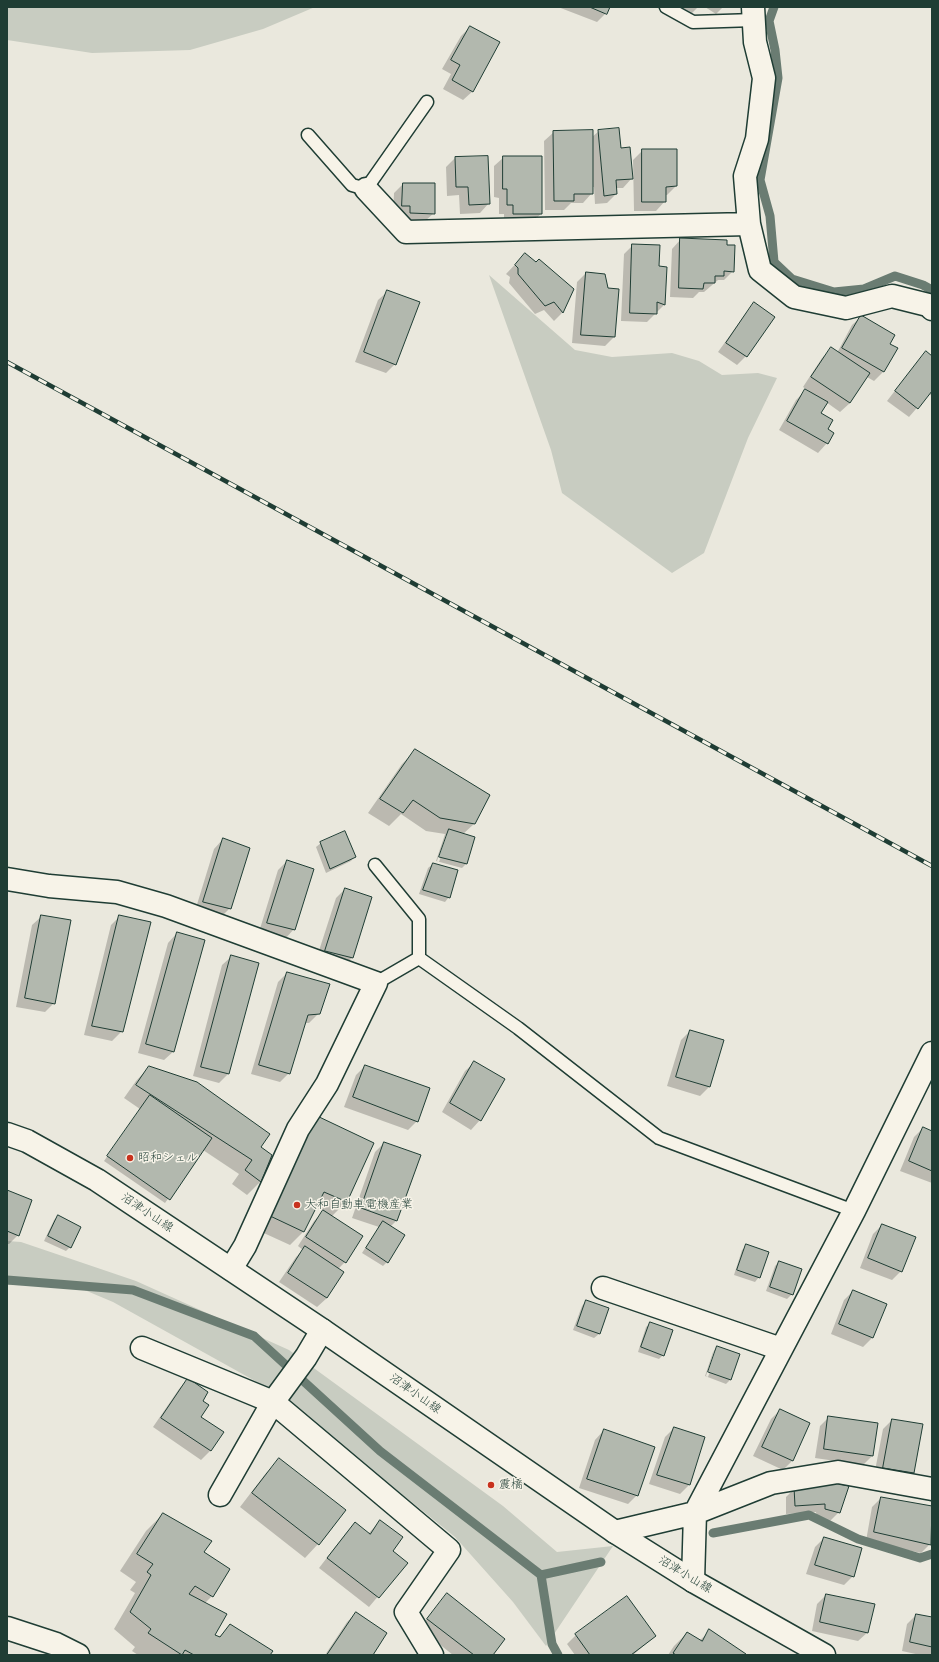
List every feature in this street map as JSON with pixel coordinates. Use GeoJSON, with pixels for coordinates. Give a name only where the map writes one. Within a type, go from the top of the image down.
{"type":"FeatureCollection","features":[{"type":"Feature","properties":{"kind":"street"},"geometry":{"type":"LineString","coordinates":[[754,14],[755,42],[764,78],[757,139],[745,176],[749,224],[760,270],[794,297],[846,308],[892,296],[928,305],[932,308]]}},
{"type":"Feature","properties":{"kind":"street"},"geometry":{"type":"LineString","coordinates":[[366,189],[406,232],[749,224]]}},
{"type":"Feature","properties":{"kind":"street"},"geometry":{"type":"LineString","coordinates":[[7,879],[49,886],[117,892],[166,906],[376,983],[327,1084],[298,1129],[245,1246],[231,1269]]}},
{"type":"Feature","properties":{"kind":"street"},"geometry":{"type":"LineString","coordinates":[[693,1581],[695,1513],[854,1211],[932,1053]]}},
{"type":"Feature","properties":{"kind":"street","name":"沼津小山線"},"geometry":{"type":"LineString","coordinates":[[7,1134],[27,1142],[97,1180],[322,1330],[616,1532],[693,1581],[824,1655]]}},
{"type":"Feature","properties":{"kind":"street"},"geometry":{"type":"LineString","coordinates":[[603,1288],[781,1349]]}},
{"type":"Feature","properties":{"kind":"street"},"geometry":{"type":"LineString","coordinates":[[220,1495],[273,1402],[306,1356],[322,1330]]}},
{"type":"Feature","properties":{"kind":"street"},"geometry":{"type":"LineString","coordinates":[[142,1348],[273,1402],[449,1550],[406,1612],[432,1655]]}},
{"type":"Feature","properties":{"kind":"street"},"geometry":{"type":"LineString","coordinates":[[616,1532],[695,1513],[770,1483],[838,1472],[932,1490]]}},
{"type":"Feature","properties":{"kind":"street"},"geometry":{"type":"LineString","coordinates":[[7,1628],[56,1644],[78,1655]]}},
{"type":"Feature","properties":{"kind":"lane"},"geometry":{"type":"LineString","coordinates":[[666,7],[693,22],[754,14]]}},
{"type":"Feature","properties":{"kind":"lane"},"geometry":{"type":"LineString","coordinates":[[308,135],[352,185],[366,189],[427,102]]}},
{"type":"Feature","properties":{"kind":"lane"},"geometry":{"type":"LineString","coordinates":[[375,865],[419,919],[420,958]]}},
{"type":"Feature","properties":{"kind":"lane"},"geometry":{"type":"LineString","coordinates":[[376,983],[420,958]]}},
{"type":"Feature","properties":{"kind":"lane"},"geometry":{"type":"LineString","coordinates":[[420,958],[518,1028],[660,1138],[854,1211]]}},
{"type":"Feature","properties":{"kind":"shaded area"},"geometry":{"type":"Polygon","coordinates":[[[7,7],[315,7],[263,29],[190,50],[92,53],[7,40],[7,7]]]}},
{"type":"Feature","properties":{"kind":"shaded area"},"geometry":{"type":"Polygon","coordinates":[[[489,275],[575,350],[612,357],[672,353],[699,361],[722,375],[758,373],[777,378],[748,438],[704,553],[672,573],[562,493],[551,450],[489,275]]]}},
{"type":"Feature","properties":{"kind":"shaded area"},"geometry":{"type":"Polygon","coordinates":[[[7,1241],[21,1242],[136,1281],[289,1350],[503,1506],[557,1552],[613,1546],[546,1646],[513,1602],[455,1537],[275,1392],[113,1302],[75,1286],[7,1285],[7,1241]]]}},
{"type":"Feature","properties":{"kind":"building"},"geometry":{"type":"Polygon","coordinates":[[[590,7],[610,7],[607,14],[590,7]]]}},
{"type":"Feature","properties":{"kind":"building"},"geometry":{"type":"Polygon","coordinates":[[[470,26],[500,42],[473,92],[452,80],[460,65],[451,60],[470,26]]]}},
{"type":"Feature","properties":{"kind":"building"},"geometry":{"type":"Polygon","coordinates":[[[619,128],[621,148],[630,147],[633,179],[616,180],[617,194],[604,196],[598,130],[619,128]]]}},
{"type":"Feature","properties":{"kind":"building"},"geometry":{"type":"Polygon","coordinates":[[[593,130],[593,194],[574,194],[574,201],[554,201],[553,131],[593,130]]]}},
{"type":"Feature","properties":{"kind":"building"},"geometry":{"type":"Polygon","coordinates":[[[642,149],[677,149],[677,186],[666,187],[666,202],[642,202],[642,149]]]}},
{"type":"Feature","properties":{"kind":"building"},"geometry":{"type":"Polygon","coordinates":[[[488,156],[490,204],[469,205],[468,187],[456,187],[455,157],[488,156]]]}},
{"type":"Feature","properties":{"kind":"building"},"geometry":{"type":"Polygon","coordinates":[[[503,156],[542,156],[542,214],[513,214],[513,205],[507,205],[507,189],[503,189],[503,156]]]}},
{"type":"Feature","properties":{"kind":"building"},"geometry":{"type":"Polygon","coordinates":[[[403,183],[435,183],[435,214],[410,213],[410,206],[402,206],[403,183]]]}},
{"type":"Feature","properties":{"kind":"building"},"geometry":{"type":"Polygon","coordinates":[[[680,238],[727,240],[727,245],[735,245],[734,272],[724,271],[724,276],[715,276],[715,283],[704,283],[703,289],[679,288],[680,238]]]}},
{"type":"Feature","properties":{"kind":"building"},"geometry":{"type":"Polygon","coordinates":[[[632,244],[660,245],[659,266],[667,267],[665,305],[657,302],[657,314],[630,313],[632,244]]]}},
{"type":"Feature","properties":{"kind":"building"},"geometry":{"type":"Polygon","coordinates":[[[525,253],[536,262],[539,259],[574,289],[563,313],[554,302],[545,306],[518,274],[518,268],[515,265],[525,253]]]}},
{"type":"Feature","properties":{"kind":"building"},"geometry":{"type":"Polygon","coordinates":[[[586,272],[605,274],[608,288],[619,289],[615,337],[581,335],[586,272]]]}},
{"type":"Feature","properties":{"kind":"building"},"geometry":{"type":"Polygon","coordinates":[[[387,290],[420,302],[396,365],[364,352],[387,290]]]}},
{"type":"Feature","properties":{"kind":"building"},"geometry":{"type":"Polygon","coordinates":[[[754,302],[775,317],[747,357],[726,343],[754,302]]]}},
{"type":"Feature","properties":{"kind":"building"},"geometry":{"type":"Polygon","coordinates":[[[861,315],[895,335],[890,344],[898,348],[884,372],[842,348],[861,315]]]}},
{"type":"Feature","properties":{"kind":"building"},"geometry":{"type":"Polygon","coordinates":[[[831,347],[870,373],[850,403],[811,377],[831,347]]]}},
{"type":"Feature","properties":{"kind":"building"},"geometry":{"type":"Polygon","coordinates":[[[926,351],[932,356],[932,391],[918,409],[895,391],[926,351]]]}},
{"type":"Feature","properties":{"kind":"building"},"geometry":{"type":"Polygon","coordinates":[[[805,389],[828,402],[821,413],[833,420],[828,429],[834,433],[828,444],[787,421],[805,389]]]}},
{"type":"Feature","properties":{"kind":"building"},"geometry":{"type":"Polygon","coordinates":[[[415,749],[490,795],[475,824],[440,818],[413,800],[403,813],[380,799],[415,749]]]}},
{"type":"Feature","properties":{"kind":"building"},"geometry":{"type":"Polygon","coordinates":[[[449,829],[475,837],[467,864],[439,857],[449,829]]]}},
{"type":"Feature","properties":{"kind":"building"},"geometry":{"type":"Polygon","coordinates":[[[345,831],[356,857],[330,869],[320,842],[345,831]]]}},
{"type":"Feature","properties":{"kind":"building"},"geometry":{"type":"Polygon","coordinates":[[[223,838],[250,848],[231,909],[203,902],[223,838]]]}},
{"type":"Feature","properties":{"kind":"building"},"geometry":{"type":"Polygon","coordinates":[[[287,860],[314,869],[295,930],[267,923],[287,860]]]}},
{"type":"Feature","properties":{"kind":"building"},"geometry":{"type":"Polygon","coordinates":[[[433,863],[458,870],[450,898],[423,890],[433,863]]]}},
{"type":"Feature","properties":{"kind":"building"},"geometry":{"type":"Polygon","coordinates":[[[345,888],[372,897],[353,958],[325,951],[345,888]]]}},
{"type":"Feature","properties":{"kind":"building"},"geometry":{"type":"Polygon","coordinates":[[[41,915],[71,920],[55,1004],[25,998],[41,915]]]}},
{"type":"Feature","properties":{"kind":"building"},"geometry":{"type":"Polygon","coordinates":[[[119,915],[151,922],[123,1032],[92,1026],[119,915]]]}},
{"type":"Feature","properties":{"kind":"building"},"geometry":{"type":"Polygon","coordinates":[[[177,932],[205,940],[174,1052],[146,1044],[177,932]]]}},
{"type":"Feature","properties":{"kind":"building"},"geometry":{"type":"Polygon","coordinates":[[[231,955],[259,963],[229,1074],[201,1067],[231,955]]]}},
{"type":"Feature","properties":{"kind":"building"},"geometry":{"type":"Polygon","coordinates":[[[287,972],[330,984],[320,1014],[308,1015],[290,1074],[259,1065],[287,972]]]}},
{"type":"Feature","properties":{"kind":"building"},"geometry":{"type":"Polygon","coordinates":[[[690,1030],[724,1040],[710,1087],[676,1077],[690,1030]]]}},
{"type":"Feature","properties":{"kind":"building"},"geometry":{"type":"Polygon","coordinates":[[[474,1061],[505,1079],[481,1121],[450,1103],[474,1061]]]}},
{"type":"Feature","properties":{"kind":"building"},"geometry":{"type":"Polygon","coordinates":[[[365,1065],[430,1088],[418,1122],[353,1097],[365,1065]]]}},
{"type":"Feature","properties":{"kind":"building"},"geometry":{"type":"Polygon","coordinates":[[[149,1066],[197,1082],[270,1134],[261,1147],[272,1155],[261,1182],[245,1170],[252,1160],[136,1085],[149,1066]]]}},
{"type":"Feature","properties":{"kind":"building"},"geometry":{"type":"Polygon","coordinates":[[[150,1095],[212,1138],[170,1200],[107,1156],[150,1095]]]}},
{"type":"Feature","properties":{"kind":"building"},"geometry":{"type":"Polygon","coordinates":[[[315,1115],[374,1143],[347,1202],[324,1192],[304,1232],[268,1215],[315,1115]]]}},
{"type":"Feature","properties":{"kind":"building"},"geometry":{"type":"Polygon","coordinates":[[[923,1127],[932,1131],[932,1171],[909,1161],[923,1127]]]}},
{"type":"Feature","properties":{"kind":"building"},"geometry":{"type":"Polygon","coordinates":[[[384,1142],[421,1155],[397,1221],[361,1208],[384,1142]]]}},
{"type":"Feature","properties":{"kind":"building"},"geometry":{"type":"Polygon","coordinates":[[[7,1190],[32,1200],[19,1236],[7,1231],[7,1190]]]}},
{"type":"Feature","properties":{"kind":"building"},"geometry":{"type":"Polygon","coordinates":[[[323,1210],[363,1236],[346,1263],[306,1237],[323,1210]]]}},
{"type":"Feature","properties":{"kind":"building"},"geometry":{"type":"Polygon","coordinates":[[[58,1215],[81,1227],[71,1248],[48,1236],[58,1215]]]}},
{"type":"Feature","properties":{"kind":"building"},"geometry":{"type":"Polygon","coordinates":[[[383,1221],[405,1235],[388,1263],[366,1248],[383,1221]]]}},
{"type":"Feature","properties":{"kind":"building"},"geometry":{"type":"Polygon","coordinates":[[[882,1224],[916,1237],[902,1272],[868,1258],[882,1224]]]}},
{"type":"Feature","properties":{"kind":"building"},"geometry":{"type":"Polygon","coordinates":[[[746,1244],[769,1252],[760,1278],[737,1270],[746,1244]]]}},
{"type":"Feature","properties":{"kind":"building"},"geometry":{"type":"Polygon","coordinates":[[[305,1246],[344,1272],[327,1298],[288,1273],[305,1246]]]}},
{"type":"Feature","properties":{"kind":"building"},"geometry":{"type":"Polygon","coordinates":[[[779,1261],[802,1269],[793,1295],[770,1287],[779,1261]]]}},
{"type":"Feature","properties":{"kind":"building"},"geometry":{"type":"Polygon","coordinates":[[[853,1290],[887,1304],[873,1338],[839,1324],[853,1290]]]}},
{"type":"Feature","properties":{"kind":"building"},"geometry":{"type":"Polygon","coordinates":[[[586,1300],[609,1308],[600,1334],[577,1326],[586,1300]]]}},
{"type":"Feature","properties":{"kind":"building"},"geometry":{"type":"Polygon","coordinates":[[[650,1322],[673,1330],[664,1356],[641,1347],[650,1322]]]}},
{"type":"Feature","properties":{"kind":"building"},"geometry":{"type":"Polygon","coordinates":[[[717,1346],[740,1354],[731,1380],[708,1372],[717,1346]]]}},
{"type":"Feature","properties":{"kind":"building"},"geometry":{"type":"Polygon","coordinates":[[[188,1378],[208,1392],[203,1401],[209,1405],[201,1417],[224,1432],[211,1451],[161,1418],[188,1378]]]}},
{"type":"Feature","properties":{"kind":"building"},"geometry":{"type":"Polygon","coordinates":[[[780,1409],[810,1423],[793,1461],[762,1447],[780,1409]]]}},
{"type":"Feature","properties":{"kind":"building"},"geometry":{"type":"Polygon","coordinates":[[[828,1416],[878,1423],[873,1456],[824,1449],[828,1416]]]}},
{"type":"Feature","properties":{"kind":"building"},"geometry":{"type":"Polygon","coordinates":[[[892,1419],[923,1424],[914,1473],[883,1468],[892,1419]]]}},
{"type":"Feature","properties":{"kind":"building"},"geometry":{"type":"Polygon","coordinates":[[[674,1427],[705,1437],[690,1485],[657,1475],[674,1427]]]}},
{"type":"Feature","properties":{"kind":"building"},"geometry":{"type":"Polygon","coordinates":[[[604,1429],[655,1447],[638,1496],[587,1479],[604,1429]]]}},
{"type":"Feature","properties":{"kind":"building"},"geometry":{"type":"Polygon","coordinates":[[[279,1458],[346,1510],[319,1545],[252,1493],[279,1458]]]}},
{"type":"Feature","properties":{"kind":"building"},"geometry":{"type":"Polygon","coordinates":[[[830,1482],[849,1486],[840,1513],[825,1509],[825,1504],[795,1506],[794,1487],[830,1482]]]}},
{"type":"Feature","properties":{"kind":"building"},"geometry":{"type":"Polygon","coordinates":[[[881,1497],[932,1506],[931,1545],[874,1532],[881,1497]]]}},
{"type":"Feature","properties":{"kind":"building"},"geometry":{"type":"Polygon","coordinates":[[[163,1513],[212,1541],[204,1552],[230,1569],[213,1597],[195,1586],[189,1594],[227,1614],[215,1635],[220,1637],[230,1624],[273,1651],[270,1655],[194,1655],[185,1650],[182,1655],[148,1633],[151,1629],[130,1612],[151,1575],[147,1572],[153,1564],[137,1554],[163,1513]]]}},
{"type":"Feature","properties":{"kind":"building"},"geometry":{"type":"Polygon","coordinates":[[[380,1520],[403,1537],[393,1551],[408,1563],[379,1598],[327,1558],[355,1522],[370,1534],[380,1520]]]}},
{"type":"Feature","properties":{"kind":"building"},"geometry":{"type":"Polygon","coordinates":[[[824,1537],[862,1548],[854,1577],[815,1565],[824,1537]]]}},
{"type":"Feature","properties":{"kind":"building"},"geometry":{"type":"Polygon","coordinates":[[[447,1593],[505,1639],[493,1655],[474,1655],[427,1619],[447,1593]]]}},
{"type":"Feature","properties":{"kind":"building"},"geometry":{"type":"Polygon","coordinates":[[[826,1594],[875,1604],[868,1633],[820,1622],[826,1594]]]}},
{"type":"Feature","properties":{"kind":"building"},"geometry":{"type":"Polygon","coordinates":[[[627,1596],[656,1636],[631,1655],[590,1655],[575,1634],[627,1596]]]}},
{"type":"Feature","properties":{"kind":"building"},"geometry":{"type":"Polygon","coordinates":[[[356,1612],[387,1633],[373,1655],[327,1655],[356,1612]]]}},
{"type":"Feature","properties":{"kind":"building"},"geometry":{"type":"Polygon","coordinates":[[[916,1614],[932,1617],[932,1647],[910,1642],[916,1614]]]}},
{"type":"Feature","properties":{"kind":"building"},"geometry":{"type":"Polygon","coordinates":[[[709,1629],[746,1654],[676,1655],[673,1653],[687,1632],[702,1641],[709,1629]]]}},
{"type":"Feature","properties":{"kind":"waterway"},"geometry":{"type":"LineString","coordinates":[[774,7],[769,21],[775,50],[778,78],[760,180],[770,216],[774,262],[792,279],[834,292],[864,289],[895,276],[923,285],[932,290]]}},
{"type":"Feature","properties":{"kind":"waterway"},"geometry":{"type":"LineString","coordinates":[[7,1280],[133,1290],[254,1336],[380,1451],[541,1575],[552,1644],[558,1655]]}},
{"type":"Feature","properties":{"kind":"waterway"},"geometry":{"type":"LineString","coordinates":[[713,1533],[809,1515],[858,1539],[920,1558],[932,1554]]}},
{"type":"Feature","properties":{"kind":"waterway"},"geometry":{"type":"LineString","coordinates":[[541,1575],[601,1562]]}},
{"type":"Feature","properties":{"kind":"railway"},"geometry":{"type":"LineString","coordinates":[[7,362],[932,866]]}},
{"type":"Feature","properties":{"kind":"place","name":"昭和シェル"},"geometry":{"type":"Point","coordinates":[130,1158]}},
{"type":"Feature","properties":{"kind":"place","name":"大和自動車電機産業"},"geometry":{"type":"Point","coordinates":[297,1205]}},
{"type":"Feature","properties":{"kind":"place","name":"震橋"},"geometry":{"type":"Point","coordinates":[491,1485]}}]}
